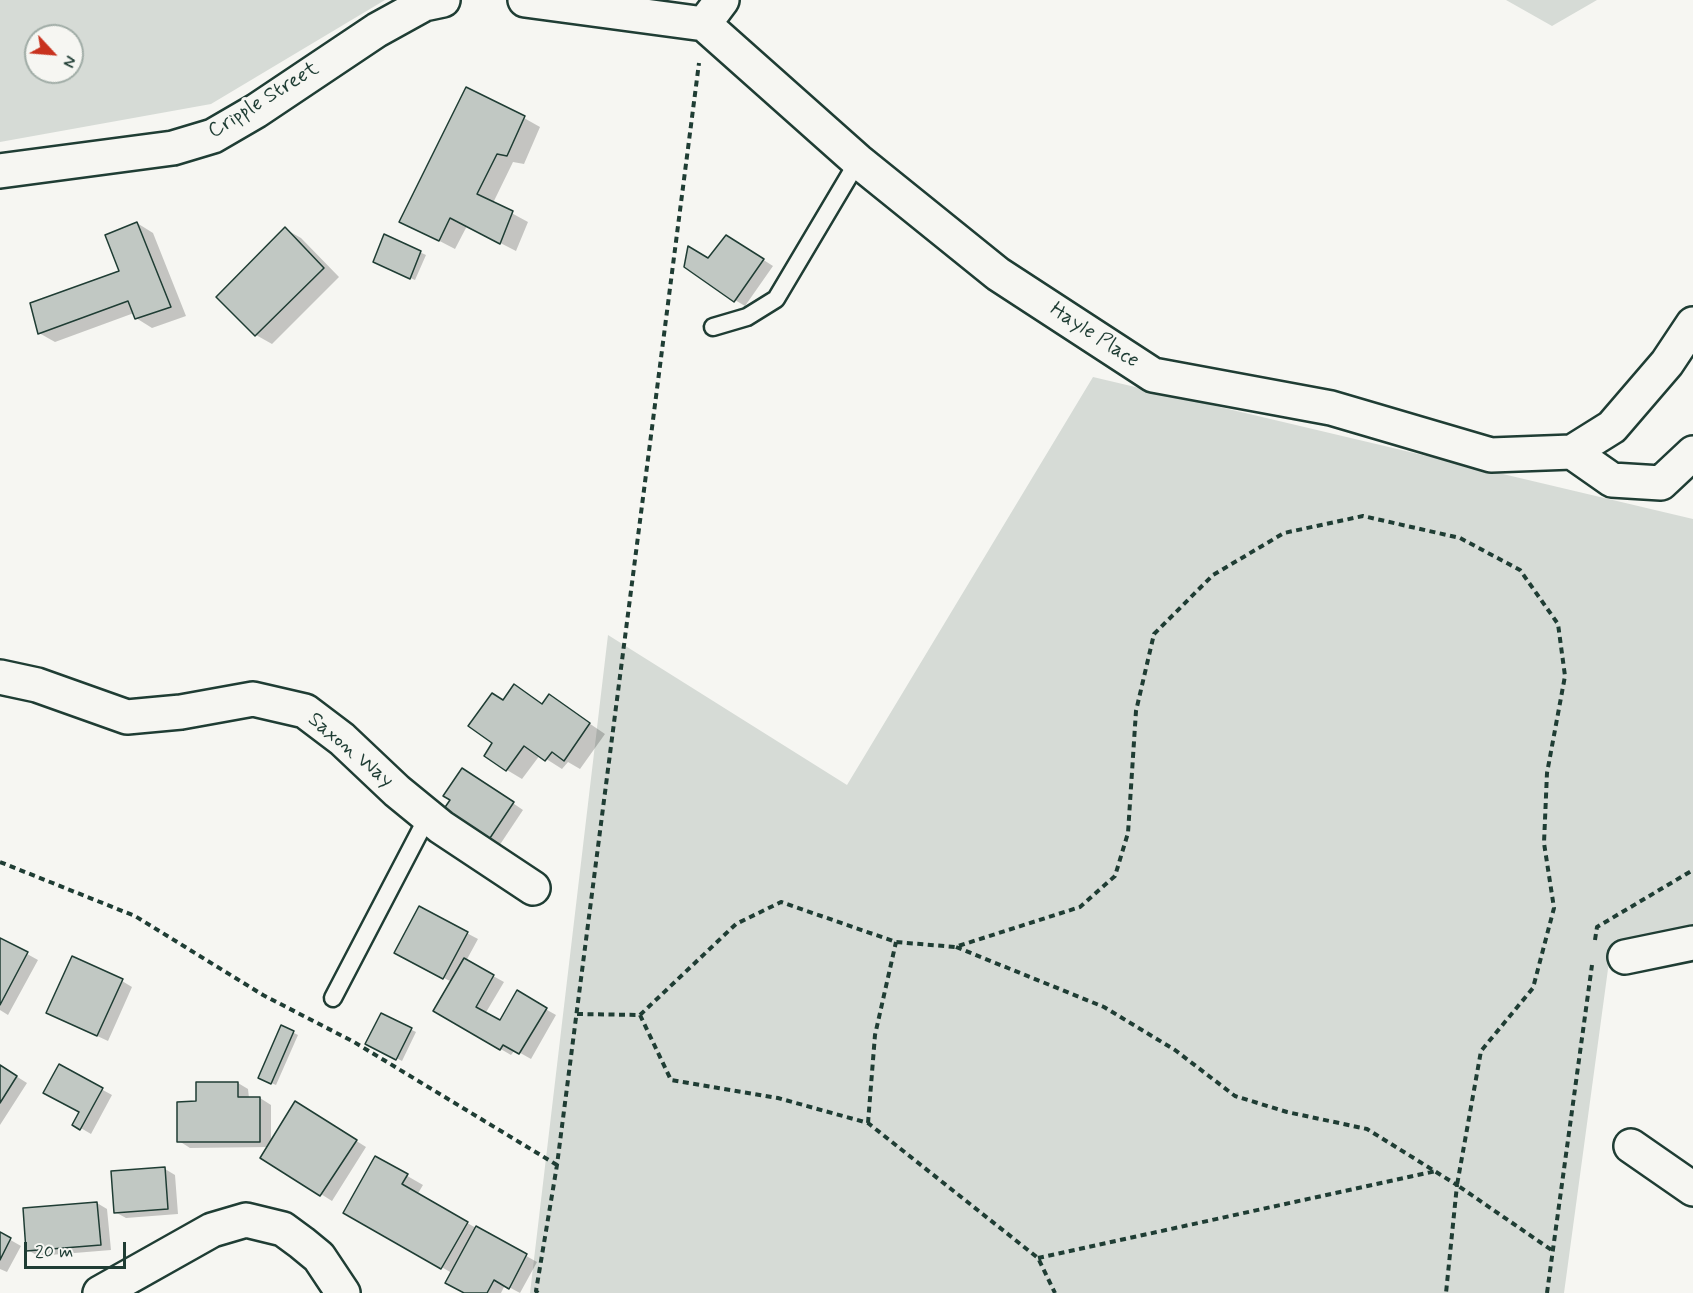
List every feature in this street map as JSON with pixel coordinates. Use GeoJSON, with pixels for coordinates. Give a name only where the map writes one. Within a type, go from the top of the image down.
{"type":"FeatureCollection","features":[{"type":"Feature","properties":{"kind":"street","name":"Cripple Street"},"geometry":{"type":"LineString","coordinates":[[0,171],[173,148],[213,136],[256,111],[377,30],[424,4],[443,0]]}},
{"type":"Feature","properties":{"kind":"street"},"geometry":{"type":"LineString","coordinates":[[525,0],[713,12]]}},
{"type":"Feature","properties":{"kind":"street","name":"Hayle Place"},"geometry":{"type":"LineString","coordinates":[[713,12],[858,161],[998,274],[1154,375],[1331,408],[1491,455],[1572,452],[1612,428],[1667,363],[1693,324]]}},
{"type":"Feature","properties":{"kind":"street"},"geometry":{"type":"LineString","coordinates":[[1572,452],[1611,480],[1661,483],[1693,453]]}},
{"type":"Feature","properties":{"kind":"street","name":"Saxon Way"},"geometry":{"type":"LineString","coordinates":[[0,677],[36,685],[128,717],[181,712],[253,699],[305,711],[342,739],[397,791],[441,827],[533,888]]}},
{"type":"Feature","properties":{"kind":"street"},"geometry":{"type":"LineString","coordinates":[[1625,957],[1693,943]]}},
{"type":"Feature","properties":{"kind":"street"},"geometry":{"type":"LineString","coordinates":[[1630,1146],[1693,1189]]}},
{"type":"Feature","properties":{"kind":"street"},"geometry":{"type":"LineString","coordinates":[[100,1293],[212,1230],[246,1220],[282,1229],[302,1243],[319,1257],[343,1293]]}},
{"type":"Feature","properties":{"kind":"lane"},"geometry":{"type":"LineString","coordinates":[[713,327],[747,316],[776,299],[858,161]]}},
{"type":"Feature","properties":{"kind":"lane"},"geometry":{"type":"LineString","coordinates":[[333,998],[428,816]]}},
{"type":"Feature","properties":{"kind":"path"},"geometry":{"type":"LineString","coordinates":[[538,1293],[536,1291],[557,1165],[713,12]]}},
{"type":"Feature","properties":{"kind":"path"},"geometry":{"type":"LineString","coordinates":[[955,947],[1080,907],[1115,876],[1128,833],[1136,711],[1154,634],[1213,575],[1284,533],[1363,516],[1460,538],[1520,570],[1558,624],[1565,676],[1547,773],[1545,808],[1544,843],[1554,908],[1533,988],[1481,1051],[1457,1185],[1446,1293]]}},
{"type":"Feature","properties":{"kind":"path"},"geometry":{"type":"LineString","coordinates":[[0,862],[135,916],[263,995],[354,1042],[557,1165]]}},
{"type":"Feature","properties":{"kind":"path"},"geometry":{"type":"LineString","coordinates":[[1594,950],[1597,927],[1693,870]]}},
{"type":"Feature","properties":{"kind":"path"},"geometry":{"type":"LineString","coordinates":[[577,1014],[640,1015],[736,924],[781,902],[896,942],[955,947],[1104,1007],[1175,1050],[1235,1096],[1287,1112],[1367,1129],[1436,1171],[1553,1251]]}},
{"type":"Feature","properties":{"kind":"path"},"geometry":{"type":"LineString","coordinates":[[868,1123],[875,1035],[896,942]]}},
{"type":"Feature","properties":{"kind":"path"},"geometry":{"type":"LineString","coordinates":[[1548,1293],[1592,962]]}},
{"type":"Feature","properties":{"kind":"path"},"geometry":{"type":"LineString","coordinates":[[640,1015],[670,1080],[778,1098],[868,1123],[1038,1258],[1055,1293]]}},
{"type":"Feature","properties":{"kind":"path"},"geometry":{"type":"LineString","coordinates":[[1038,1258],[1436,1171]]}},
{"type":"Feature","properties":{"kind":"shaded area"},"geometry":{"type":"Polygon","coordinates":[[[0,0],[385,0],[211,104],[0,142],[0,0]]]}},
{"type":"Feature","properties":{"kind":"shaded area"},"geometry":{"type":"Polygon","coordinates":[[[1506,0],[1597,0],[1552,26],[1506,0]]]}},
{"type":"Feature","properties":{"kind":"shaded area"},"geometry":{"type":"Polygon","coordinates":[[[1093,377],[1693,519],[1693,930],[1611,947],[1564,1293],[530,1293],[608,635],[847,785],[1093,377]]]}},
{"type":"Feature","properties":{"kind":"building"},"geometry":{"type":"Polygon","coordinates":[[[466,87],[525,116],[507,156],[497,154],[477,194],[513,211],[500,244],[450,218],[439,241],[399,222],[466,87]]]}},
{"type":"Feature","properties":{"kind":"building"},"geometry":{"type":"Polygon","coordinates":[[[137,222],[171,307],[135,319],[128,301],[38,334],[30,303],[119,271],[105,235],[137,222]]]}},
{"type":"Feature","properties":{"kind":"building"},"geometry":{"type":"Polygon","coordinates":[[[285,227],[324,268],[255,336],[216,297],[285,227]]]}},
{"type":"Feature","properties":{"kind":"building"},"geometry":{"type":"Polygon","coordinates":[[[384,234],[421,251],[410,279],[373,262],[384,234]]]}},
{"type":"Feature","properties":{"kind":"building"},"geometry":{"type":"Polygon","coordinates":[[[726,235],[764,259],[734,302],[684,267],[688,246],[708,258],[726,235]]]}},
{"type":"Feature","properties":{"kind":"building"},"geometry":{"type":"Polygon","coordinates":[[[514,684],[542,704],[549,694],[590,723],[564,761],[552,752],[545,761],[524,746],[506,771],[484,756],[492,743],[468,726],[492,693],[503,700],[514,684]]]}},
{"type":"Feature","properties":{"kind":"building"},"geometry":{"type":"Polygon","coordinates":[[[462,768],[514,802],[484,847],[439,816],[450,800],[443,796],[462,768]]]}},
{"type":"Feature","properties":{"kind":"building"},"geometry":{"type":"Polygon","coordinates":[[[419,906],[468,932],[443,979],[394,953],[419,906]]]}},
{"type":"Feature","properties":{"kind":"building"},"geometry":{"type":"Polygon","coordinates":[[[0,938],[28,952],[0,1005],[0,938]]]}},
{"type":"Feature","properties":{"kind":"building"},"geometry":{"type":"Polygon","coordinates":[[[72,956],[123,979],[97,1036],[46,1013],[72,956]]]}},
{"type":"Feature","properties":{"kind":"building"},"geometry":{"type":"Polygon","coordinates":[[[464,958],[494,975],[476,1007],[500,1020],[517,990],[547,1008],[519,1054],[503,1045],[500,1050],[433,1011],[464,958]]]}},
{"type":"Feature","properties":{"kind":"building"},"geometry":{"type":"Polygon","coordinates":[[[381,1013],[412,1028],[396,1060],[365,1044],[381,1013]]]}},
{"type":"Feature","properties":{"kind":"building"},"geometry":{"type":"Polygon","coordinates":[[[281,1025],[294,1031],[271,1084],[258,1078],[281,1025]]]}},
{"type":"Feature","properties":{"kind":"building"},"geometry":{"type":"Polygon","coordinates":[[[59,1064],[103,1088],[80,1130],[72,1125],[79,1112],[43,1093],[59,1064]]]}},
{"type":"Feature","properties":{"kind":"building"},"geometry":{"type":"Polygon","coordinates":[[[0,1065],[17,1076],[0,1103],[0,1065]]]}},
{"type":"Feature","properties":{"kind":"building"},"geometry":{"type":"Polygon","coordinates":[[[196,1082],[238,1082],[238,1097],[260,1097],[260,1142],[177,1142],[177,1102],[196,1101],[196,1082]]]}},
{"type":"Feature","properties":{"kind":"building"},"geometry":{"type":"Polygon","coordinates":[[[295,1101],[357,1140],[320,1196],[260,1158],[295,1101]]]}},
{"type":"Feature","properties":{"kind":"building"},"geometry":{"type":"Polygon","coordinates":[[[375,1156],[408,1174],[402,1184],[468,1222],[441,1269],[343,1213],[375,1156]]]}},
{"type":"Feature","properties":{"kind":"building"},"geometry":{"type":"Polygon","coordinates":[[[165,1167],[168,1209],[114,1213],[111,1171],[165,1167]]]}},
{"type":"Feature","properties":{"kind":"building"},"geometry":{"type":"Polygon","coordinates":[[[97,1202],[101,1245],[26,1251],[23,1208],[97,1202]]]}},
{"type":"Feature","properties":{"kind":"building"},"geometry":{"type":"Polygon","coordinates":[[[476,1226],[527,1254],[509,1289],[494,1280],[487,1293],[464,1293],[445,1283],[476,1226]]]}},
{"type":"Feature","properties":{"kind":"building"},"geometry":{"type":"Polygon","coordinates":[[[0,1232],[11,1238],[0,1260],[0,1232]]]}}]}
